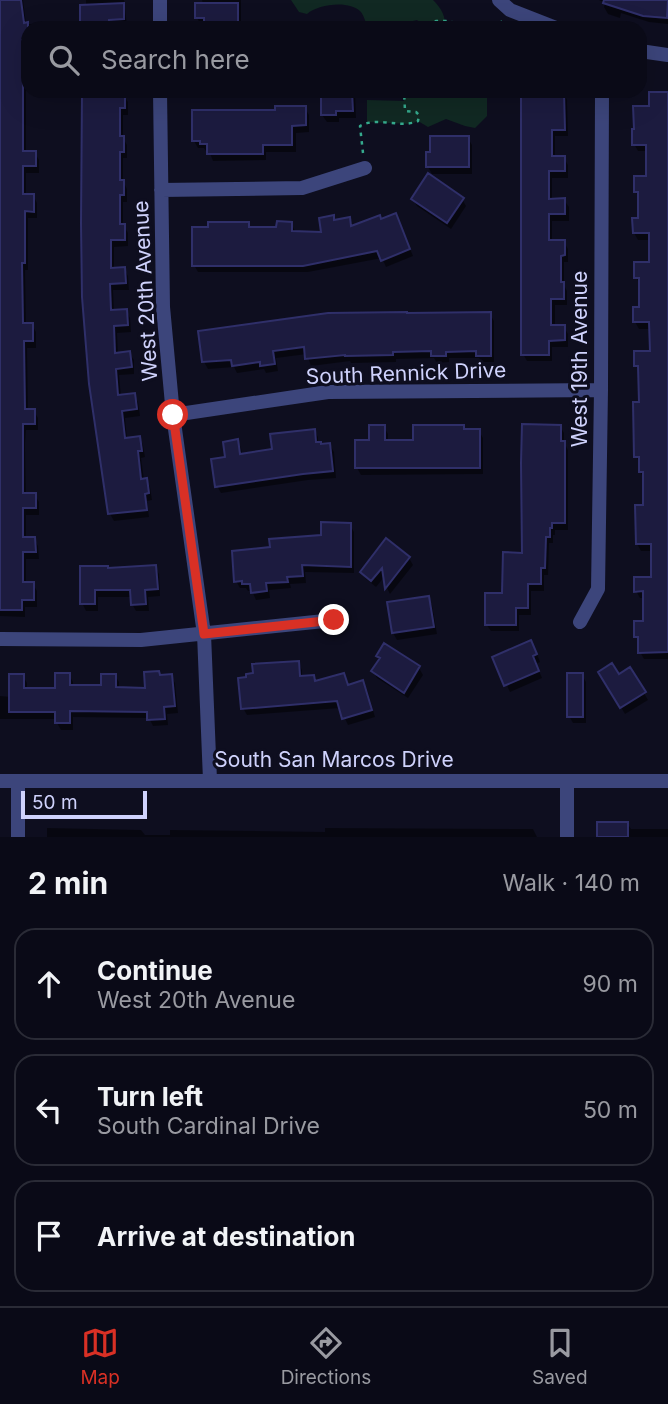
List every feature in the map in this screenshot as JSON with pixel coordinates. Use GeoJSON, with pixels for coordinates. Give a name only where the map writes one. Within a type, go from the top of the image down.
{"type":"FeatureCollection","features":[{"type":"Feature","properties":{"kind":"street"},"geometry":{"type":"LineString","coordinates":[[160,0],[160,21]]}},
{"type":"Feature","properties":{"kind":"street"},"geometry":{"type":"LineString","coordinates":[[499,0],[510,10],[538,21]]}},
{"type":"Feature","properties":{"kind":"street"},"geometry":{"type":"LineString","coordinates":[[647,52],[668,55]]}},
{"type":"Feature","properties":{"kind":"street","name":"West 20th Avenue"},"geometry":{"type":"LineString","coordinates":[[160,98],[163,307],[173,415],[204,634],[210,780]]}},
{"type":"Feature","properties":{"kind":"street","name":"West 19th Avenue"},"geometry":{"type":"LineString","coordinates":[[580,622],[598,589],[602,98]]}},
{"type":"Feature","properties":{"kind":"street"},"geometry":{"type":"LineString","coordinates":[[161,190],[302,188],[365,168]]}},
{"type":"Feature","properties":{"kind":"street","name":"South Rennick Drive"},"geometry":{"type":"LineString","coordinates":[[173,415],[328,392],[601,390]]}},
{"type":"Feature","properties":{"kind":"street"},"geometry":{"type":"LineString","coordinates":[[0,639],[141,640],[334,620]]}},
{"type":"Feature","properties":{"kind":"street","name":"South San Marcos Drive"},"geometry":{"type":"LineString","coordinates":[[0,781],[668,781]]}},
{"type":"Feature","properties":{"kind":"street"},"geometry":{"type":"LineString","coordinates":[[18,781],[18,837]]}},
{"type":"Feature","properties":{"kind":"street"},"geometry":{"type":"LineString","coordinates":[[567,781],[567,837]]}},
{"type":"Feature","properties":{"kind":"path"},"geometry":{"type":"LineString","coordinates":[[365,168],[360,126],[367,122],[411,124],[418,121],[419,114],[405,111],[404,98]]}},
{"type":"Feature","properties":{"kind":"green space"},"geometry":{"type":"Polygon","coordinates":[[[291,0],[433,0],[443,13],[445,21],[365,21],[356,8],[342,5],[326,6],[307,14],[299,12],[291,0]]]}},
{"type":"Feature","properties":{"kind":"green space"},"geometry":{"type":"Polygon","coordinates":[[[404,98],[487,98],[487,116],[475,128],[446,119],[428,127],[418,121],[411,124],[367,122],[367,100],[404,101],[404,98]]]}},
{"type":"Feature","properties":{"kind":"building"},"geometry":{"type":"Polygon","coordinates":[[[0,0],[21,0],[24,21],[21,21],[23,151],[36,151],[36,166],[23,166],[23,194],[34,194],[34,212],[25,211],[25,263],[22,263],[23,323],[33,323],[33,341],[24,341],[25,409],[35,409],[35,424],[23,424],[23,493],[36,493],[36,508],[23,508],[23,537],[35,537],[36,552],[23,552],[23,582],[34,582],[34,600],[22,600],[22,610],[0,610],[0,0]]]}},
{"type":"Feature","properties":{"kind":"building"},"geometry":{"type":"Polygon","coordinates":[[[604,0],[668,0],[667,18],[643,16],[603,3],[604,0]]]}},
{"type":"Feature","properties":{"kind":"building"},"geometry":{"type":"Polygon","coordinates":[[[124,3],[124,19],[80,21],[80,5],[124,3]]]}},
{"type":"Feature","properties":{"kind":"building"},"geometry":{"type":"Polygon","coordinates":[[[195,3],[238,3],[238,21],[204,21],[204,18],[195,18],[195,3]]]}},
{"type":"Feature","properties":{"kind":"building"},"geometry":{"type":"Polygon","coordinates":[[[649,92],[668,92],[668,652],[638,653],[634,621],[643,621],[643,591],[634,592],[634,577],[651,577],[651,544],[636,544],[635,505],[643,505],[643,472],[639,472],[639,457],[634,457],[633,402],[639,402],[638,366],[634,366],[634,351],[650,351],[649,322],[633,322],[633,307],[639,307],[639,278],[634,278],[634,262],[649,262],[649,233],[633,233],[632,218],[638,218],[638,192],[634,192],[634,176],[646,176],[646,145],[632,145],[632,129],[633,106],[649,106],[649,92]]]}},
{"type":"Feature","properties":{"kind":"building"},"geometry":{"type":"Polygon","coordinates":[[[82,98],[125,98],[125,108],[120,108],[120,136],[124,136],[124,152],[120,152],[120,180],[124,180],[124,195],[120,195],[120,224],[125,224],[125,240],[111,240],[111,268],[125,267],[126,283],[110,284],[111,310],[127,309],[128,325],[114,326],[115,353],[130,351],[132,367],[116,369],[118,395],[135,393],[137,409],[122,411],[125,438],[140,436],[142,451],[138,451],[141,479],[147,478],[149,493],[145,494],[147,510],[108,514],[89,384],[82,297],[82,98]]]}},
{"type":"Feature","properties":{"kind":"building"},"geometry":{"type":"Polygon","coordinates":[[[321,98],[352,98],[353,111],[336,111],[336,115],[321,115],[321,98]]]}},
{"type":"Feature","properties":{"kind":"building"},"geometry":{"type":"Polygon","coordinates":[[[521,98],[564,98],[565,130],[552,130],[552,156],[565,156],[565,171],[549,171],[549,199],[565,198],[565,214],[549,214],[549,240],[565,240],[565,255],[561,256],[564,299],[551,299],[551,325],[565,325],[565,340],[549,341],[549,355],[521,355],[521,98]]]}},
{"type":"Feature","properties":{"kind":"building"},"geometry":{"type":"Polygon","coordinates":[[[275,106],[306,106],[306,125],[292,126],[292,145],[263,145],[263,154],[207,154],[207,144],[192,141],[192,110],[275,110],[275,106]]]}},
{"type":"Feature","properties":{"kind":"building"},"geometry":{"type":"Polygon","coordinates":[[[430,136],[469,136],[469,167],[426,167],[430,136]]]}},
{"type":"Feature","properties":{"kind":"building"},"geometry":{"type":"Polygon","coordinates":[[[428,173],[464,198],[447,223],[411,199],[428,173]]]}},
{"type":"Feature","properties":{"kind":"building"},"geometry":{"type":"Polygon","coordinates":[[[396,213],[410,249],[381,261],[377,251],[303,266],[192,266],[192,227],[208,227],[208,222],[249,222],[249,227],[276,227],[277,221],[292,222],[292,231],[321,232],[319,218],[334,215],[334,220],[350,217],[351,226],[380,215],[381,219],[396,213]]]}},
{"type":"Feature","properties":{"kind":"building"},"geometry":{"type":"Polygon","coordinates":[[[491,312],[491,356],[476,356],[476,351],[446,352],[446,356],[431,356],[431,351],[305,359],[304,347],[273,351],[275,364],[260,366],[260,362],[232,366],[231,360],[202,362],[198,331],[328,313],[491,312]]]}},
{"type":"Feature","properties":{"kind":"building"},"geometry":{"type":"Polygon","coordinates":[[[522,424],[561,425],[561,441],[565,441],[565,523],[552,523],[550,537],[546,537],[545,568],[541,568],[541,584],[528,584],[528,608],[516,608],[516,625],[485,625],[485,593],[502,593],[503,552],[522,553],[522,424]]]}},
{"type":"Feature","properties":{"kind":"building"},"geometry":{"type":"Polygon","coordinates":[[[369,425],[385,425],[385,440],[413,440],[413,425],[464,425],[464,429],[480,429],[480,468],[355,468],[355,440],[369,440],[369,425]]]}},
{"type":"Feature","properties":{"kind":"building"},"geometry":{"type":"Polygon","coordinates":[[[315,429],[316,442],[330,443],[333,471],[215,487],[211,459],[225,457],[223,442],[238,439],[240,454],[272,449],[270,434],[315,429]]]}},
{"type":"Feature","properties":{"kind":"building"},"geometry":{"type":"Polygon","coordinates":[[[321,522],[351,523],[351,567],[302,565],[303,576],[287,577],[288,582],[266,583],[267,591],[251,593],[250,584],[234,582],[232,551],[270,547],[269,539],[321,535],[321,522]]]}},
{"type":"Feature","properties":{"kind":"building"},"geometry":{"type":"Polygon","coordinates":[[[386,538],[410,557],[385,589],[382,568],[371,581],[360,572],[386,538]]]}},
{"type":"Feature","properties":{"kind":"building"},"geometry":{"type":"Polygon","coordinates":[[[156,565],[158,589],[145,590],[146,604],[131,605],[130,590],[95,590],[95,604],[80,604],[80,566],[108,568],[156,565]]]}},
{"type":"Feature","properties":{"kind":"building"},"geometry":{"type":"Polygon","coordinates":[[[429,596],[434,627],[392,633],[387,602],[429,596]]]}},
{"type":"Feature","properties":{"kind":"building"},"geometry":{"type":"Polygon","coordinates":[[[531,640],[537,654],[533,656],[539,671],[504,686],[492,657],[531,640]]]}},
{"type":"Feature","properties":{"kind":"building"},"geometry":{"type":"Polygon","coordinates":[[[384,643],[420,666],[404,693],[371,671],[380,658],[376,656],[384,643]]]}},
{"type":"Feature","properties":{"kind":"building"},"geometry":{"type":"Polygon","coordinates":[[[299,661],[300,676],[314,675],[315,681],[344,673],[348,685],[363,680],[372,710],[342,719],[337,701],[241,709],[238,678],[253,673],[252,664],[299,661]]]}},
{"type":"Feature","properties":{"kind":"building"},"geometry":{"type":"Polygon","coordinates":[[[612,663],[619,674],[630,667],[646,692],[620,708],[598,672],[612,663]]]}},
{"type":"Feature","properties":{"kind":"building"},"geometry":{"type":"Polygon","coordinates":[[[159,671],[160,675],[172,674],[175,706],[164,707],[165,719],[147,720],[147,712],[70,711],[70,723],[55,723],[55,712],[9,712],[9,674],[24,674],[24,688],[55,688],[55,673],[70,673],[70,685],[101,685],[101,674],[116,674],[116,687],[145,688],[144,672],[159,671]]]}},
{"type":"Feature","properties":{"kind":"building"},"geometry":{"type":"Polygon","coordinates":[[[567,673],[583,673],[583,717],[567,717],[567,673]]]}},
{"type":"Feature","properties":{"kind":"building"},"geometry":{"type":"Polygon","coordinates":[[[597,822],[628,822],[628,837],[597,837],[597,822]]]}},
{"type":"Feature","properties":{"kind":"route"},"geometry":{"type":"LineString","coordinates":[[173,415],[204,634],[334,620]]}}]}
